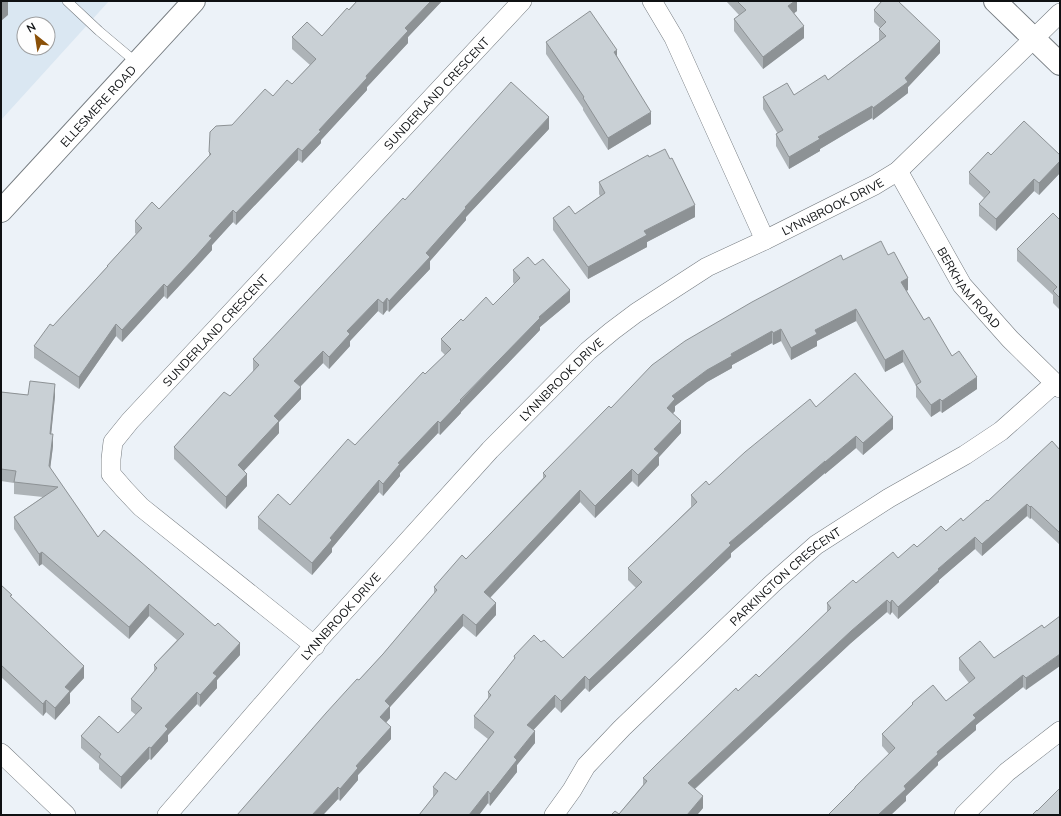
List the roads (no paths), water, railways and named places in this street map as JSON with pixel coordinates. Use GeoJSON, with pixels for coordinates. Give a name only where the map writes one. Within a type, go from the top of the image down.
{"type":"FeatureCollection","features":[{"type":"Feature","properties":{"kind":"main road","name":"ELLESMERE ROAD"},"geometry":{"type":"LineString","coordinates":[[1,211],[194,1]]}},
{"type":"Feature","properties":{"kind":"main road"},"geometry":{"type":"LineString","coordinates":[[995,1],[1060,64]]}},
{"type":"Feature","properties":{"kind":"street","name":"SUNDERLAND CRESCENT"},"geometry":{"type":"LineString","coordinates":[[315,646],[141,507],[124,490],[111,474],[113,442],[130,421],[522,1]]}},
{"type":"Feature","properties":{"kind":"street"},"geometry":{"type":"LineString","coordinates":[[652,1],[674,38],[765,240]]}},
{"type":"Feature","properties":{"kind":"street","name":"LYNNBROOK DRIVE"},"geometry":{"type":"LineString","coordinates":[[167,815],[315,646],[321,637],[490,450],[588,351],[612,330],[706,267],[765,240],[875,185],[898,171],[1060,13]]}},
{"type":"Feature","properties":{"kind":"street","name":"BERKHAM ROAD"},"geometry":{"type":"LineString","coordinates":[[898,171],[962,285],[1010,338],[1057,385]]}},
{"type":"Feature","properties":{"kind":"street","name":"PARKINGTON CRESCENT"},"geometry":{"type":"LineString","coordinates":[[554,815],[572,790],[586,766],[622,728],[772,584],[816,545],[889,498],[965,456],[1001,431],[1057,385]]}},
{"type":"Feature","properties":{"kind":"street"},"geometry":{"type":"LineString","coordinates":[[964,815],[1007,772],[1060,732]]}},
{"type":"Feature","properties":{"kind":"street"},"geometry":{"type":"LineString","coordinates":[[1,753],[66,815]]}},
{"type":"Feature","properties":{"kind":"lane"},"geometry":{"type":"LineString","coordinates":[[67,1],[136,63]]}}]}
